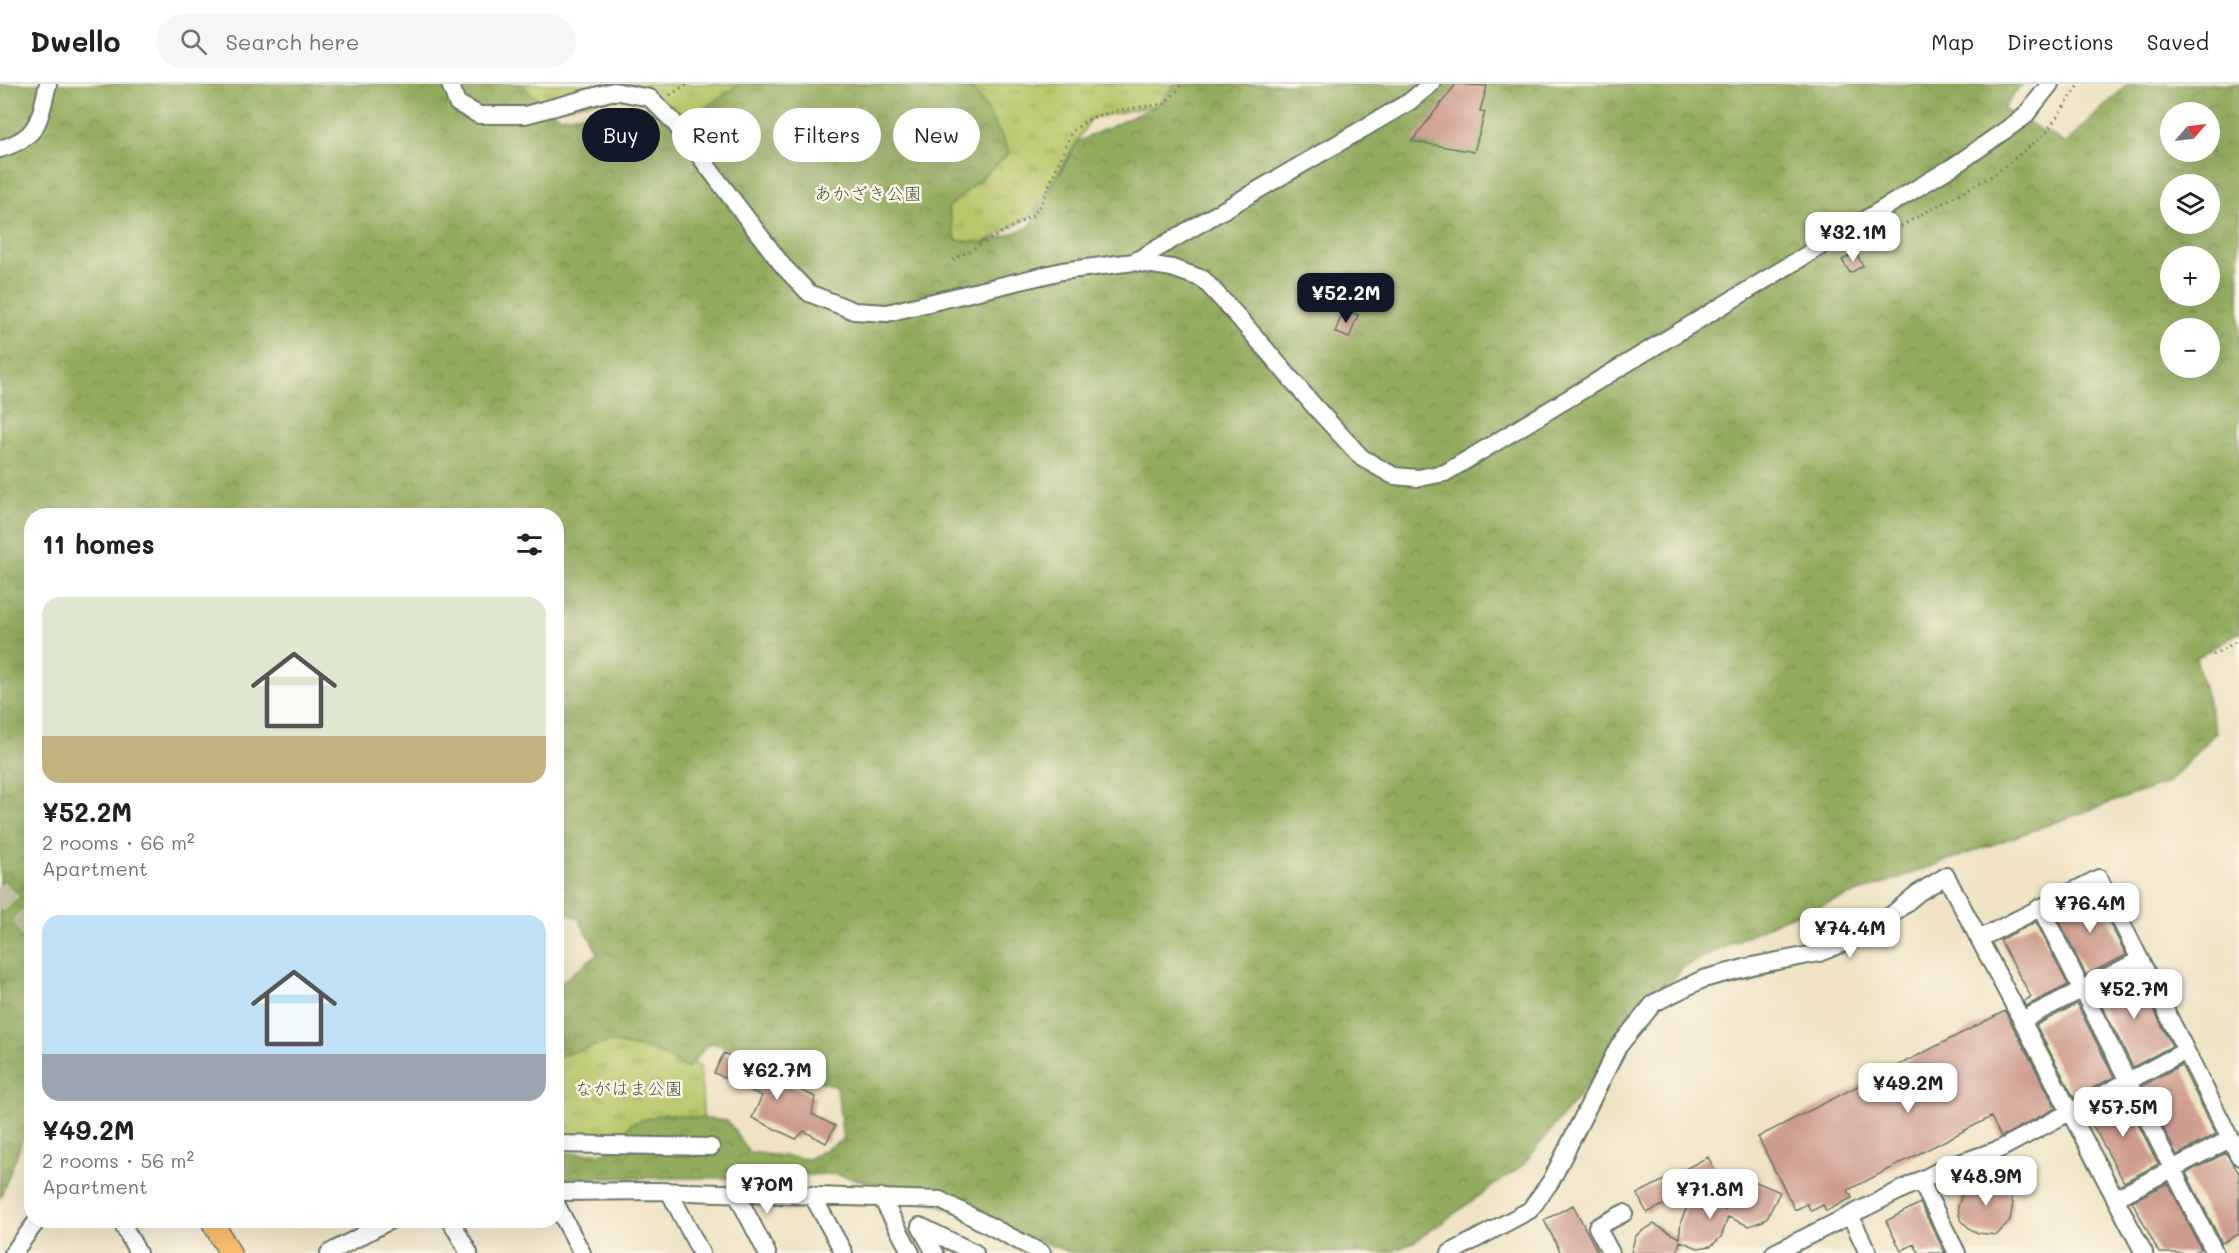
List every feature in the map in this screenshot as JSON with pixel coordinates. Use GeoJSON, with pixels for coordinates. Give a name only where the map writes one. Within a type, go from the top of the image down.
{"type":"FeatureCollection","features":[{"type":"Feature","properties":{"kind":"main road"},"geometry":{"type":"LineString","coordinates":[[216,1228],[230,1253]]}},
{"type":"Feature","properties":{"kind":"street"},"geometry":{"type":"LineString","coordinates":[[0,149],[16,144],[36,128],[48,84]]}},
{"type":"Feature","properties":{"kind":"street"},"geometry":{"type":"LineString","coordinates":[[450,84],[457,103],[479,115],[525,115],[614,91],[650,98],[673,121],[783,266],[809,293],[854,311],[887,313],[1062,271],[1134,262],[1172,267],[1203,279],[1362,458],[1394,476],[1418,478],[1444,473],[1957,164],[2024,117],[2050,84]]}},
{"type":"Feature","properties":{"kind":"street"},"geometry":{"type":"LineString","coordinates":[[1134,262],[1410,102],[1431,84]]}},
{"type":"Feature","properties":{"kind":"street"},"geometry":{"type":"LineString","coordinates":[[1460,1251],[1530,1210],[1551,1181],[1618,1047],[1654,1003],[1703,979],[1752,966],[1819,953],[1863,935],[1918,893],[1946,876],[2144,1253]]}},
{"type":"Feature","properties":{"kind":"street"},"geometry":{"type":"LineString","coordinates":[[1979,939],[2099,878],[2239,1156]]}},
{"type":"Feature","properties":{"kind":"street"},"geometry":{"type":"LineString","coordinates":[[2040,907],[2215,1253]]}},
{"type":"Feature","properties":{"kind":"street"},"geometry":{"type":"LineString","coordinates":[[2022,1020],[2140,960]]}},
{"type":"Feature","properties":{"kind":"street"},"geometry":{"type":"LineString","coordinates":[[1774,1253],[1945,1168],[2000,1149],[2185,1051]]}},
{"type":"Feature","properties":{"kind":"street"},"geometry":{"type":"LineString","coordinates":[[2116,1198],[2230,1139]]}},
{"type":"Feature","properties":{"kind":"street"},"geometry":{"type":"LineString","coordinates":[[564,1144],[711,1147]]}},
{"type":"Feature","properties":{"kind":"street"},"geometry":{"type":"LineString","coordinates":[[1920,1180],[1957,1253]]}},
{"type":"Feature","properties":{"kind":"street"},"geometry":{"type":"LineString","coordinates":[[669,1191],[701,1253]]}},
{"type":"Feature","properties":{"kind":"street"},"geometry":{"type":"LineString","coordinates":[[564,1192],[669,1191],[940,1200],[1042,1253]]}},
{"type":"Feature","properties":{"kind":"street"},"geometry":{"type":"LineString","coordinates":[[736,1193],[767,1253]]}},
{"type":"Feature","properties":{"kind":"street"},"geometry":{"type":"LineString","coordinates":[[812,1195],[844,1253]]}},
{"type":"Feature","properties":{"kind":"street"},"geometry":{"type":"LineString","coordinates":[[881,1197],[911,1253]]}},
{"type":"Feature","properties":{"kind":"street"},"geometry":{"type":"LineString","coordinates":[[1611,1253],[1598,1227],[1624,1213]]}},
{"type":"Feature","properties":{"kind":"street"},"geometry":{"type":"LineString","coordinates":[[1850,1215],[1868,1253]]}},
{"type":"Feature","properties":{"kind":"street"},"geometry":{"type":"LineString","coordinates":[[564,1219],[582,1253]]}},
{"type":"Feature","properties":{"kind":"street"},"geometry":{"type":"LineString","coordinates":[[934,1253],[920,1226],[975,1253]]}},
{"type":"Feature","properties":{"kind":"street"},"geometry":{"type":"LineString","coordinates":[[13,1253],[32,1228]]}},
{"type":"Feature","properties":{"kind":"street"},"geometry":{"type":"LineString","coordinates":[[123,1228],[133,1251]]}},
{"type":"Feature","properties":{"kind":"street"},"geometry":{"type":"LineString","coordinates":[[329,1253],[350,1248],[379,1228]]}},
{"type":"Feature","properties":{"kind":"street"},"geometry":{"type":"LineString","coordinates":[[455,1228],[469,1253]]}},
{"type":"Feature","properties":{"kind":"path"},"geometry":{"type":"LineString","coordinates":[[953,260],[1033,215],[1041,205],[1072,131],[1091,118],[1164,104],[1179,90],[1180,84]]}},
{"type":"Feature","properties":{"kind":"path"},"geometry":{"type":"LineString","coordinates":[[1897,228],[1995,174],[2012,161],[2045,134],[2080,84]]}},
{"type":"Feature","properties":{"kind":"path"},"geometry":{"type":"LineString","coordinates":[[2213,655],[2239,640]]}},
{"type":"Feature","properties":{"kind":"green space"},"geometry":{"type":"Polygon","coordinates":[[[0,84],[520,84],[560,117],[582,114],[582,162],[660,162],[660,112],[672,113],[672,162],[761,162],[761,108],[705,108],[740,84],[969,84],[987,109],[1010,152],[948,208],[956,240],[984,243],[1030,227],[1077,142],[1158,105],[1175,84],[2022,84],[2003,109],[2066,143],[2128,84],[2239,84],[2239,632],[2196,658],[2216,732],[2169,782],[1780,920],[1683,967],[1523,1165],[1414,1242],[1389,1253],[1072,1253],[883,1185],[833,1174],[722,1178],[564,1178],[564,1153],[606,1153],[632,1123],[664,1114],[728,1121],[749,1152],[808,1159],[843,1140],[837,1087],[716,1044],[709,1043],[687,1069],[654,1051],[609,1042],[564,1055],[564,980],[598,953],[578,918],[564,912],[564,508],[24,508],[24,1136],[0,1199],[0,84]]]}},
{"type":"Feature","properties":{"kind":"green space","name":"あかざき公園"},"geometry":{"type":"Polygon","coordinates":[[[454,84],[1177,84],[1164,104],[1091,118],[1033,215],[953,260],[726,193],[697,162],[761,162],[761,108],[672,108],[672,136],[660,123],[660,108],[646,108],[632,93],[525,115],[454,84]]]}},
{"type":"Feature","properties":{"kind":"green space","name":"ながはま公園"},"geometry":{"type":"Polygon","coordinates":[[[632,1034],[700,1066],[705,1140],[564,1135],[564,1048],[632,1034]]]}},
{"type":"Feature","properties":{"kind":"building"},"geometry":{"type":"Polygon","coordinates":[[[1456,84],[1487,86],[1480,111],[1485,112],[1474,152],[1412,141],[1456,84]]]}},
{"type":"Feature","properties":{"kind":"building"},"geometry":{"type":"Polygon","coordinates":[[[1856,253],[1863,266],[1850,273],[1842,260],[1856,253]]]}},
{"type":"Feature","properties":{"kind":"building"},"geometry":{"type":"Polygon","coordinates":[[[1344,309],[1358,315],[1349,338],[1335,332],[1344,309]]]}},
{"type":"Feature","properties":{"kind":"building"},"geometry":{"type":"Polygon","coordinates":[[[2094,892],[2126,955],[2086,975],[2055,912],[2094,892]]]}},
{"type":"Feature","properties":{"kind":"building"},"geometry":{"type":"Polygon","coordinates":[[[2036,922],[2068,985],[2026,1006],[2024,1001],[2031,997],[2000,940],[2036,922]]]}},
{"type":"Feature","properties":{"kind":"building"},"geometry":{"type":"Polygon","coordinates":[[[2136,974],[2172,1046],[2133,1067],[2096,994],[2136,974]]]}},
{"type":"Feature","properties":{"kind":"building"},"geometry":{"type":"Polygon","coordinates":[[[2077,1004],[2114,1077],[2074,1098],[2036,1025],[2077,1004]]]}},
{"type":"Feature","properties":{"kind":"building"},"geometry":{"type":"Polygon","coordinates":[[[2005,1011],[2056,1108],[2001,1137],[1991,1117],[1848,1190],[1852,1198],[1826,1211],[1823,1205],[1811,1211],[1807,1204],[1795,1210],[1758,1137],[2005,1011]]]}},
{"type":"Feature","properties":{"kind":"building"},"geometry":{"type":"Polygon","coordinates":[[[724,1053],[815,1097],[812,1114],[835,1126],[826,1143],[804,1131],[796,1139],[752,1118],[762,1096],[714,1073],[724,1053]]]}},
{"type":"Feature","properties":{"kind":"building"},"geometry":{"type":"Polygon","coordinates":[[[2181,1065],[2216,1134],[2177,1155],[2142,1086],[2181,1065]]]}},
{"type":"Feature","properties":{"kind":"building"},"geometry":{"type":"Polygon","coordinates":[[[2124,1095],[2158,1164],[2124,1182],[2087,1115],[2124,1095]]]}},
{"type":"Feature","properties":{"kind":"building"},"geometry":{"type":"Polygon","coordinates":[[[2226,1153],[2239,1173],[2239,1234],[2222,1243],[2186,1173],[2226,1153]]]}},
{"type":"Feature","properties":{"kind":"building"},"geometry":{"type":"Polygon","coordinates":[[[1708,1157],[1718,1177],[1647,1213],[1637,1194],[1708,1157]]]}},
{"type":"Feature","properties":{"kind":"building"},"geometry":{"type":"Polygon","coordinates":[[[1989,1178],[2005,1186],[2013,1203],[2010,1220],[1997,1235],[1978,1233],[1970,1229],[1960,1219],[1958,1206],[1964,1188],[1971,1182],[1989,1178]]]}},
{"type":"Feature","properties":{"kind":"building"},"geometry":{"type":"Polygon","coordinates":[[[1746,1181],[1754,1181],[1780,1192],[1763,1221],[1749,1226],[1728,1217],[1721,1237],[1711,1246],[1698,1248],[1680,1241],[1677,1253],[1631,1253],[1635,1237],[1654,1224],[1679,1238],[1681,1221],[1690,1201],[1725,1210],[1730,1190],[1746,1181]]]}},
{"type":"Feature","properties":{"kind":"building"},"geometry":{"type":"Polygon","coordinates":[[[2168,1183],[2201,1249],[2193,1253],[2159,1253],[2132,1201],[2168,1183]]]}},
{"type":"Feature","properties":{"kind":"building"},"geometry":{"type":"Polygon","coordinates":[[[1920,1203],[1945,1253],[1919,1253],[1914,1244],[1901,1251],[1886,1221],[1920,1203]]]}},
{"type":"Feature","properties":{"kind":"building"},"geometry":{"type":"Polygon","coordinates":[[[1573,1205],[1598,1253],[1561,1253],[1544,1220],[1573,1205]]]}},
{"type":"Feature","properties":{"kind":"tunnel"},"geometry":{"type":"LineString","coordinates":[[0,890],[24,921]]}}]}
